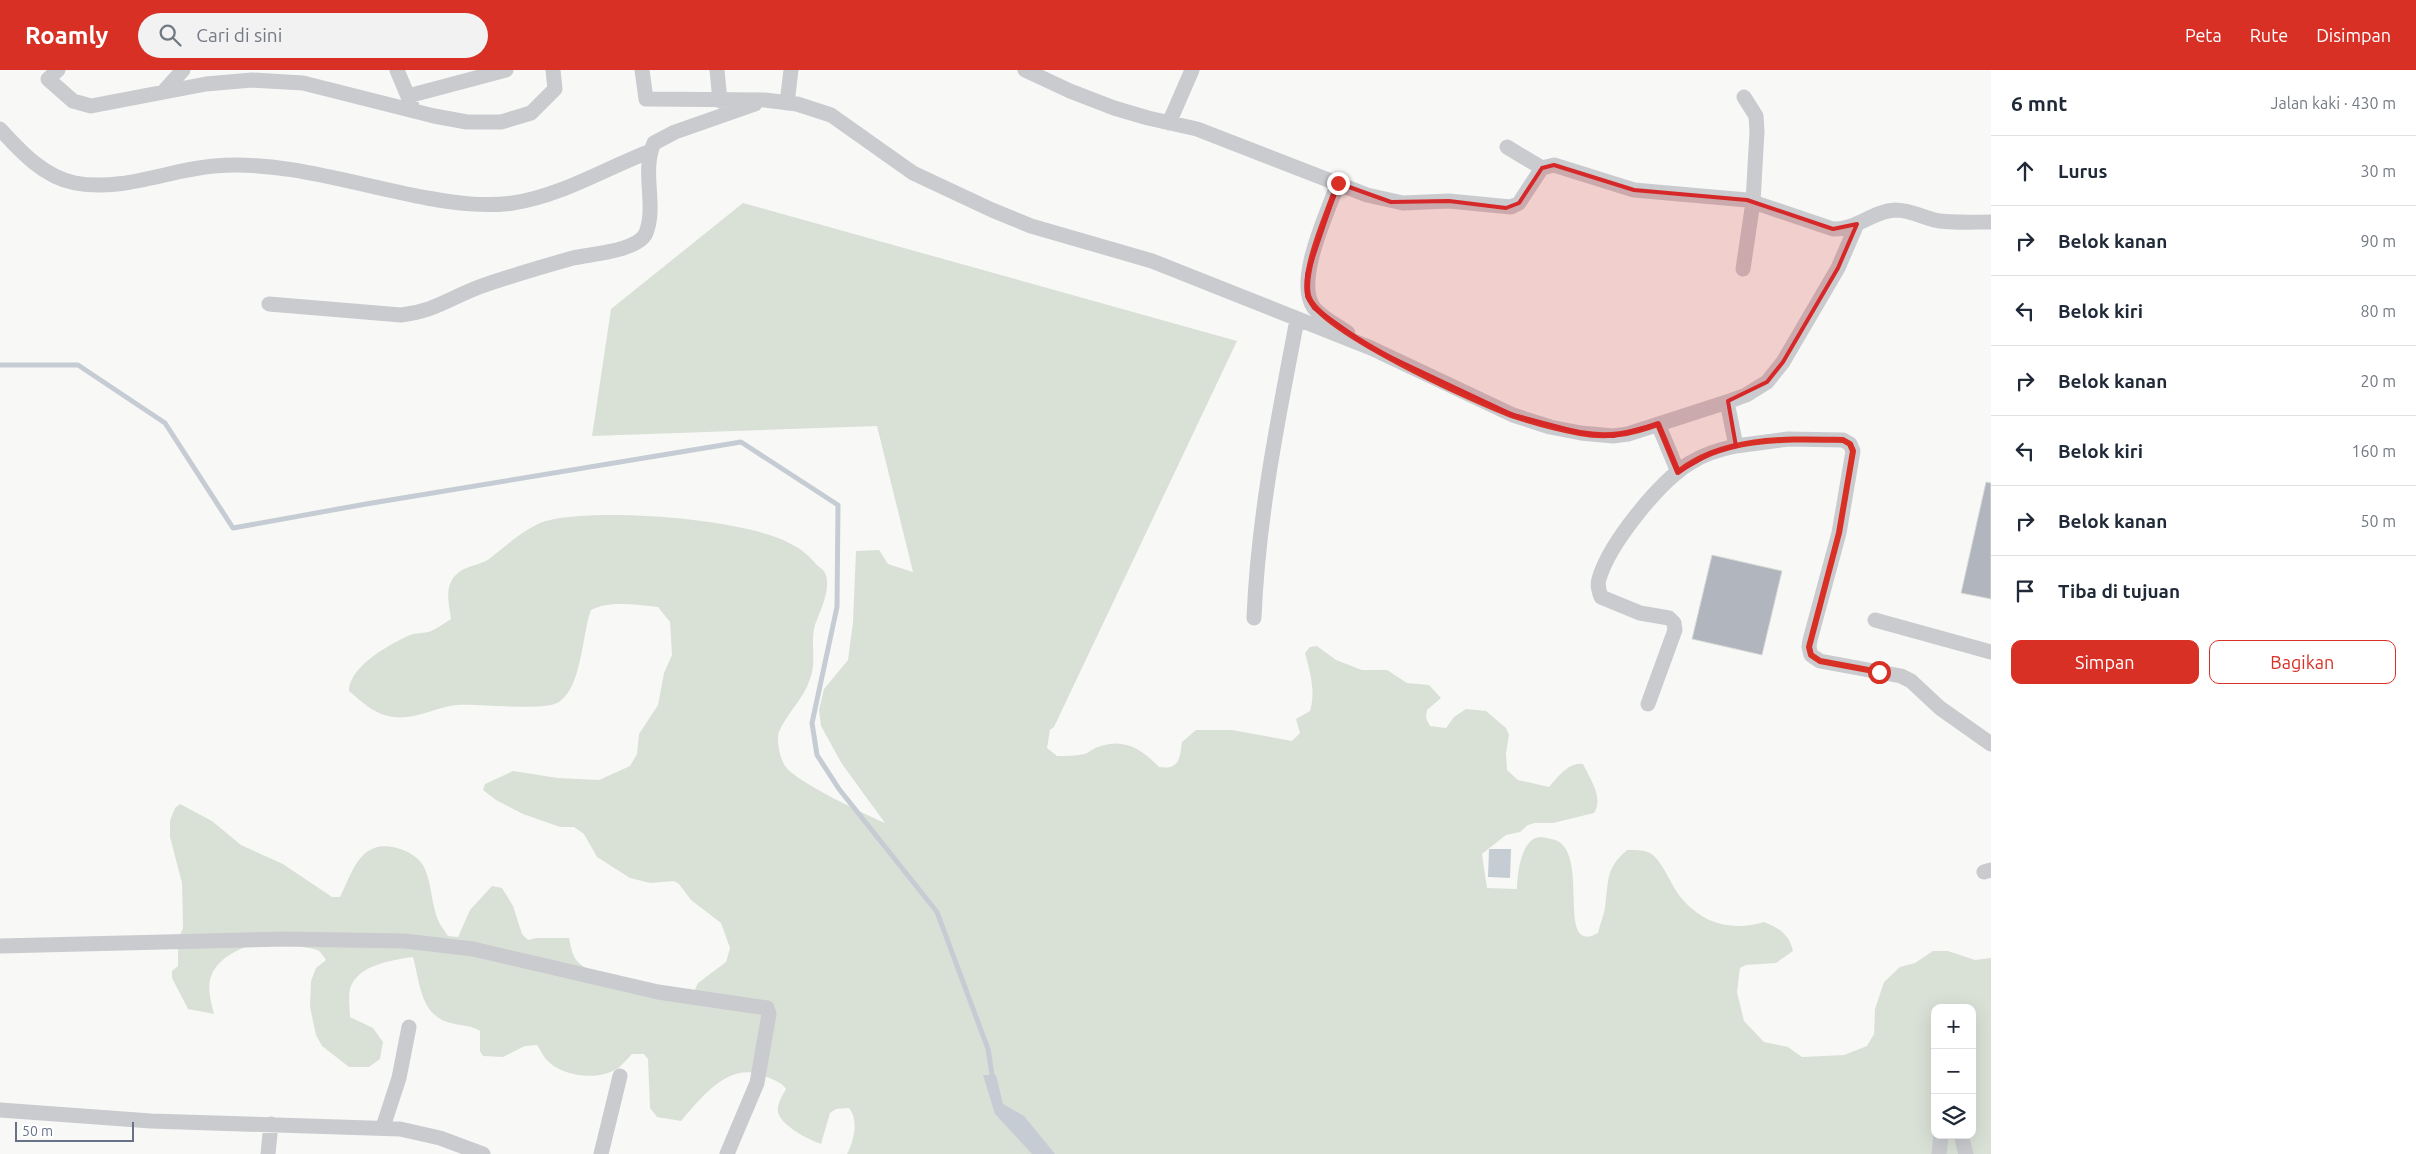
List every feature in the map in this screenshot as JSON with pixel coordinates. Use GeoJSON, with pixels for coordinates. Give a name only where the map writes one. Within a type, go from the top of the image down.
{"type":"FeatureCollection","features":[{"type":"Feature","properties":{"kind":"street"},"geometry":{"type":"LineString","coordinates":[[58,70],[48,79],[73,101],[91,106],[206,84],[252,80],[303,83],[414,111],[467,122],[501,122],[531,113],[554,89],[553,70]]}},
{"type":"Feature","properties":{"kind":"street"},"geometry":{"type":"LineString","coordinates":[[164,92],[183,70]]}},
{"type":"Feature","properties":{"kind":"street"},"geometry":{"type":"LineString","coordinates":[[397,70],[414,111]]}},
{"type":"Feature","properties":{"kind":"street"},"geometry":{"type":"LineString","coordinates":[[408,96],[506,70]]}},
{"type":"Feature","properties":{"kind":"street"},"geometry":{"type":"LineString","coordinates":[[642,70],[646,99],[765,100],[787,103],[831,115],[913,173],[992,210],[1065,237],[1152,261],[1371,348],[1513,415],[1550,427],[1581,433],[1613,436],[1628,434],[1746,395],[1767,382],[1783,362],[1838,268],[1857,224]]}},
{"type":"Feature","properties":{"kind":"street"},"geometry":{"type":"LineString","coordinates":[[717,70],[720,101]]}},
{"type":"Feature","properties":{"kind":"street"},"geometry":{"type":"LineString","coordinates":[[787,103],[791,70]]}},
{"type":"Feature","properties":{"kind":"street"},"geometry":{"type":"LineString","coordinates":[[1026,70],[1070,92],[1114,108],[1197,129],[1373,196],[1397,202],[1449,201],[1506,208],[1519,203],[1542,168],[1554,165],[1639,191],[1753,202],[1824,227],[1840,229],[1894,210],[1908,211],[1942,221],[1991,222]]}},
{"type":"Feature","properties":{"kind":"street"},"geometry":{"type":"LineString","coordinates":[[1169,123],[1192,70]]}},
{"type":"Feature","properties":{"kind":"street"},"geometry":{"type":"LineString","coordinates":[[1743,270],[1753,202],[1757,124],[1752,107],[1744,97]]}},
{"type":"Feature","properties":{"kind":"street"},"geometry":{"type":"LineString","coordinates":[[269,304],[384,314],[419,313],[435,308],[476,288],[534,268],[625,248],[640,241],[646,233],[649,197],[648,167],[654,143],[662,137],[765,100]]}},
{"type":"Feature","properties":{"kind":"street"},"geometry":{"type":"LineString","coordinates":[[0,129],[22,153],[47,173],[75,183],[109,185],[213,166],[287,168],[417,196],[457,203],[494,205],[541,197],[651,151]]}},
{"type":"Feature","properties":{"kind":"street"},"geometry":{"type":"LineString","coordinates":[[1507,147],[1542,168]]}},
{"type":"Feature","properties":{"kind":"street"},"geometry":{"type":"LineString","coordinates":[[1338,183],[1308,275],[1308,296],[1314,308],[1371,348]]}},
{"type":"Feature","properties":{"kind":"street"},"geometry":{"type":"LineString","coordinates":[[1254,618],[1255,583],[1266,484],[1297,320]]}},
{"type":"Feature","properties":{"kind":"street"},"geometry":{"type":"LineString","coordinates":[[1727,402],[1736,446]]}},
{"type":"Feature","properties":{"kind":"street"},"geometry":{"type":"LineString","coordinates":[[1658,424],[1678,472]]}},
{"type":"Feature","properties":{"kind":"street"},"geometry":{"type":"LineString","coordinates":[[1648,704],[1675,630],[1674,623],[1669,618],[1640,614],[1601,597],[1598,590],[1599,579],[1622,534],[1651,498],[1678,472],[1690,462],[1713,452],[1736,446],[1788,439],[1843,440],[1850,444],[1853,451],[1839,533],[1810,640],[1811,655],[1820,661],[1901,676],[1911,681],[1940,708],[1991,744]]}},
{"type":"Feature","properties":{"kind":"street"},"geometry":{"type":"LineString","coordinates":[[1876,620],[1991,652]]}},
{"type":"Feature","properties":{"kind":"street"},"geometry":{"type":"LineString","coordinates":[[0,946],[284,939],[405,941],[473,948],[658,992],[738,1006],[766,1008],[769,1014],[760,1073],[727,1154]]}},
{"type":"Feature","properties":{"kind":"street"},"geometry":{"type":"LineString","coordinates":[[383,1127],[399,1078],[409,1026]]}},
{"type":"Feature","properties":{"kind":"street"},"geometry":{"type":"LineString","coordinates":[[601,1154],[620,1076]]}},
{"type":"Feature","properties":{"kind":"street"},"geometry":{"type":"LineString","coordinates":[[0,1110],[141,1120],[383,1127],[425,1134],[483,1154]]}},
{"type":"Feature","properties":{"kind":"street"},"geometry":{"type":"LineString","coordinates":[[268,1154],[271,1124]]}},
{"type":"Feature","properties":{"kind":"street"},"geometry":{"type":"LineString","coordinates":[[1939,1154],[1941,1139]]}},
{"type":"Feature","properties":{"kind":"street"},"geometry":{"type":"LineString","coordinates":[[1962,1139],[1966,1154]]}},
{"type":"Feature","properties":{"kind":"highlighted area"},"geometry":{"type":"Polygon","coordinates":[[[1554,165],[1634,190],[1747,200],[1833,229],[1857,224],[1838,268],[1783,362],[1767,382],[1728,401],[1736,446],[1713,452],[1678,472],[1658,424],[1613,436],[1581,433],[1513,415],[1371,348],[1314,308],[1307,296],[1307,275],[1338,183],[1391,202],[1449,201],[1506,208],[1519,203],[1542,168],[1554,165]]]}},
{"type":"Feature","properties":{"kind":"shaded area"},"geometry":{"type":"Polygon","coordinates":[[[743,203],[1237,341],[1054,727],[1050,730],[1047,748],[1057,756],[1071,756],[1081,755],[1107,744],[1124,744],[1139,750],[1159,767],[1171,767],[1175,765],[1179,758],[1182,742],[1196,730],[1232,730],[1292,741],[1300,733],[1296,719],[1310,711],[1312,704],[1312,682],[1305,653],[1310,647],[1317,646],[1336,660],[1362,670],[1387,670],[1407,683],[1429,685],[1441,698],[1427,710],[1426,718],[1430,726],[1446,728],[1454,717],[1466,709],[1486,711],[1506,728],[1509,735],[1506,753],[1507,770],[1518,780],[1549,787],[1568,768],[1573,765],[1583,764],[1597,795],[1597,807],[1594,813],[1553,823],[1528,825],[1520,832],[1506,835],[1482,854],[1487,888],[1517,889],[1521,858],[1528,844],[1540,837],[1551,839],[1564,846],[1570,860],[1575,916],[1578,930],[1585,936],[1598,933],[1604,910],[1609,876],[1615,863],[1627,850],[1640,850],[1650,853],[1658,860],[1683,900],[1701,915],[1720,924],[1731,926],[1753,925],[1764,922],[1779,929],[1789,940],[1793,951],[1776,963],[1746,965],[1740,968],[1737,992],[1744,1021],[1764,1042],[1788,1047],[1802,1057],[1844,1055],[1867,1046],[1874,1034],[1875,1009],[1884,982],[1900,967],[1915,963],[1933,951],[1948,951],[1975,960],[1991,958],[1991,1154],[847,1154],[852,1143],[855,1124],[849,1108],[836,1109],[830,1113],[821,1144],[794,1130],[781,1119],[778,1107],[786,1089],[775,1080],[754,1073],[741,1073],[718,1083],[698,1101],[681,1121],[657,1117],[650,1108],[648,1059],[644,1054],[632,1054],[615,1070],[588,1076],[568,1073],[559,1069],[545,1058],[537,1045],[525,1046],[503,1057],[483,1056],[480,1051],[480,1031],[441,1019],[427,1006],[420,987],[413,957],[386,962],[367,969],[354,981],[350,989],[350,1017],[373,1028],[383,1042],[380,1059],[369,1067],[349,1067],[322,1046],[316,1035],[310,1007],[311,981],[316,968],[326,960],[319,951],[313,949],[294,946],[261,946],[246,947],[235,952],[219,963],[212,974],[209,984],[214,1014],[188,1009],[172,978],[172,971],[178,966],[178,940],[183,928],[182,883],[170,837],[170,821],[175,808],[180,804],[212,821],[241,845],[283,864],[332,897],[340,897],[354,867],[367,852],[385,846],[409,853],[416,857],[424,867],[439,922],[448,936],[458,937],[470,910],[492,886],[502,888],[513,906],[522,934],[528,940],[536,938],[569,938],[573,955],[579,963],[590,971],[617,982],[692,996],[698,983],[726,962],[730,948],[721,923],[691,900],[679,884],[674,881],[650,883],[630,878],[597,857],[584,834],[574,827],[560,827],[523,814],[496,800],[483,790],[485,784],[513,771],[558,778],[599,780],[630,766],[637,754],[639,734],[658,705],[664,673],[672,655],[670,622],[658,607],[615,604],[591,610],[577,673],[572,685],[567,695],[559,702],[551,705],[526,707],[457,705],[410,717],[394,717],[375,711],[349,691],[355,674],[371,658],[390,645],[411,635],[431,631],[451,619],[448,591],[457,573],[486,561],[518,536],[542,522],[604,515],[674,518],[710,522],[772,536],[793,545],[806,554],[824,572],[827,585],[815,625],[812,672],[804,693],[779,732],[778,745],[780,754],[785,766],[802,780],[862,813],[885,823],[842,764],[821,726],[819,710],[824,689],[848,660],[853,622],[856,551],[879,550],[888,564],[913,572],[877,426],[592,436],[611,309],[743,203]]]}},
{"type":"Feature","properties":{"kind":"shaded area"},"geometry":{"type":"Polygon","coordinates":[[[1489,849],[1511,849],[1510,878],[1488,877],[1489,849]]]}},
{"type":"Feature","properties":{"kind":"shaded area"},"geometry":{"type":"Polygon","coordinates":[[[983,1075],[996,1075],[1003,1104],[1024,1116],[1055,1154],[1032,1154],[995,1114],[983,1075]]]}},
{"type":"Feature","properties":{"kind":"building"},"geometry":{"type":"Polygon","coordinates":[[[1986,482],[1991,483],[1991,599],[1961,593],[1986,482]]]}},
{"type":"Feature","properties":{"kind":"building"},"geometry":{"type":"Polygon","coordinates":[[[1712,555],[1782,571],[1762,655],[1692,639],[1712,555]]]}},
{"type":"Feature","properties":{"kind":"waterway"},"geometry":{"type":"LineString","coordinates":[[0,365],[78,365],[165,423],[233,528],[741,442],[838,505],[837,607],[812,723],[817,755],[839,789],[937,912],[988,1049],[993,1081]]}},
{"type":"Feature","properties":{"kind":"route"},"geometry":{"type":"LineString","coordinates":[[1338,183],[1318,237],[1308,275],[1308,296],[1314,308],[1371,348],[1513,415],[1550,427],[1581,433],[1613,436],[1628,434],[1658,424],[1678,472],[1690,462],[1713,452],[1752,443],[1788,439],[1843,440],[1850,444],[1853,451],[1839,533],[1809,647],[1811,655],[1820,661],[1879,672]]}}]}
